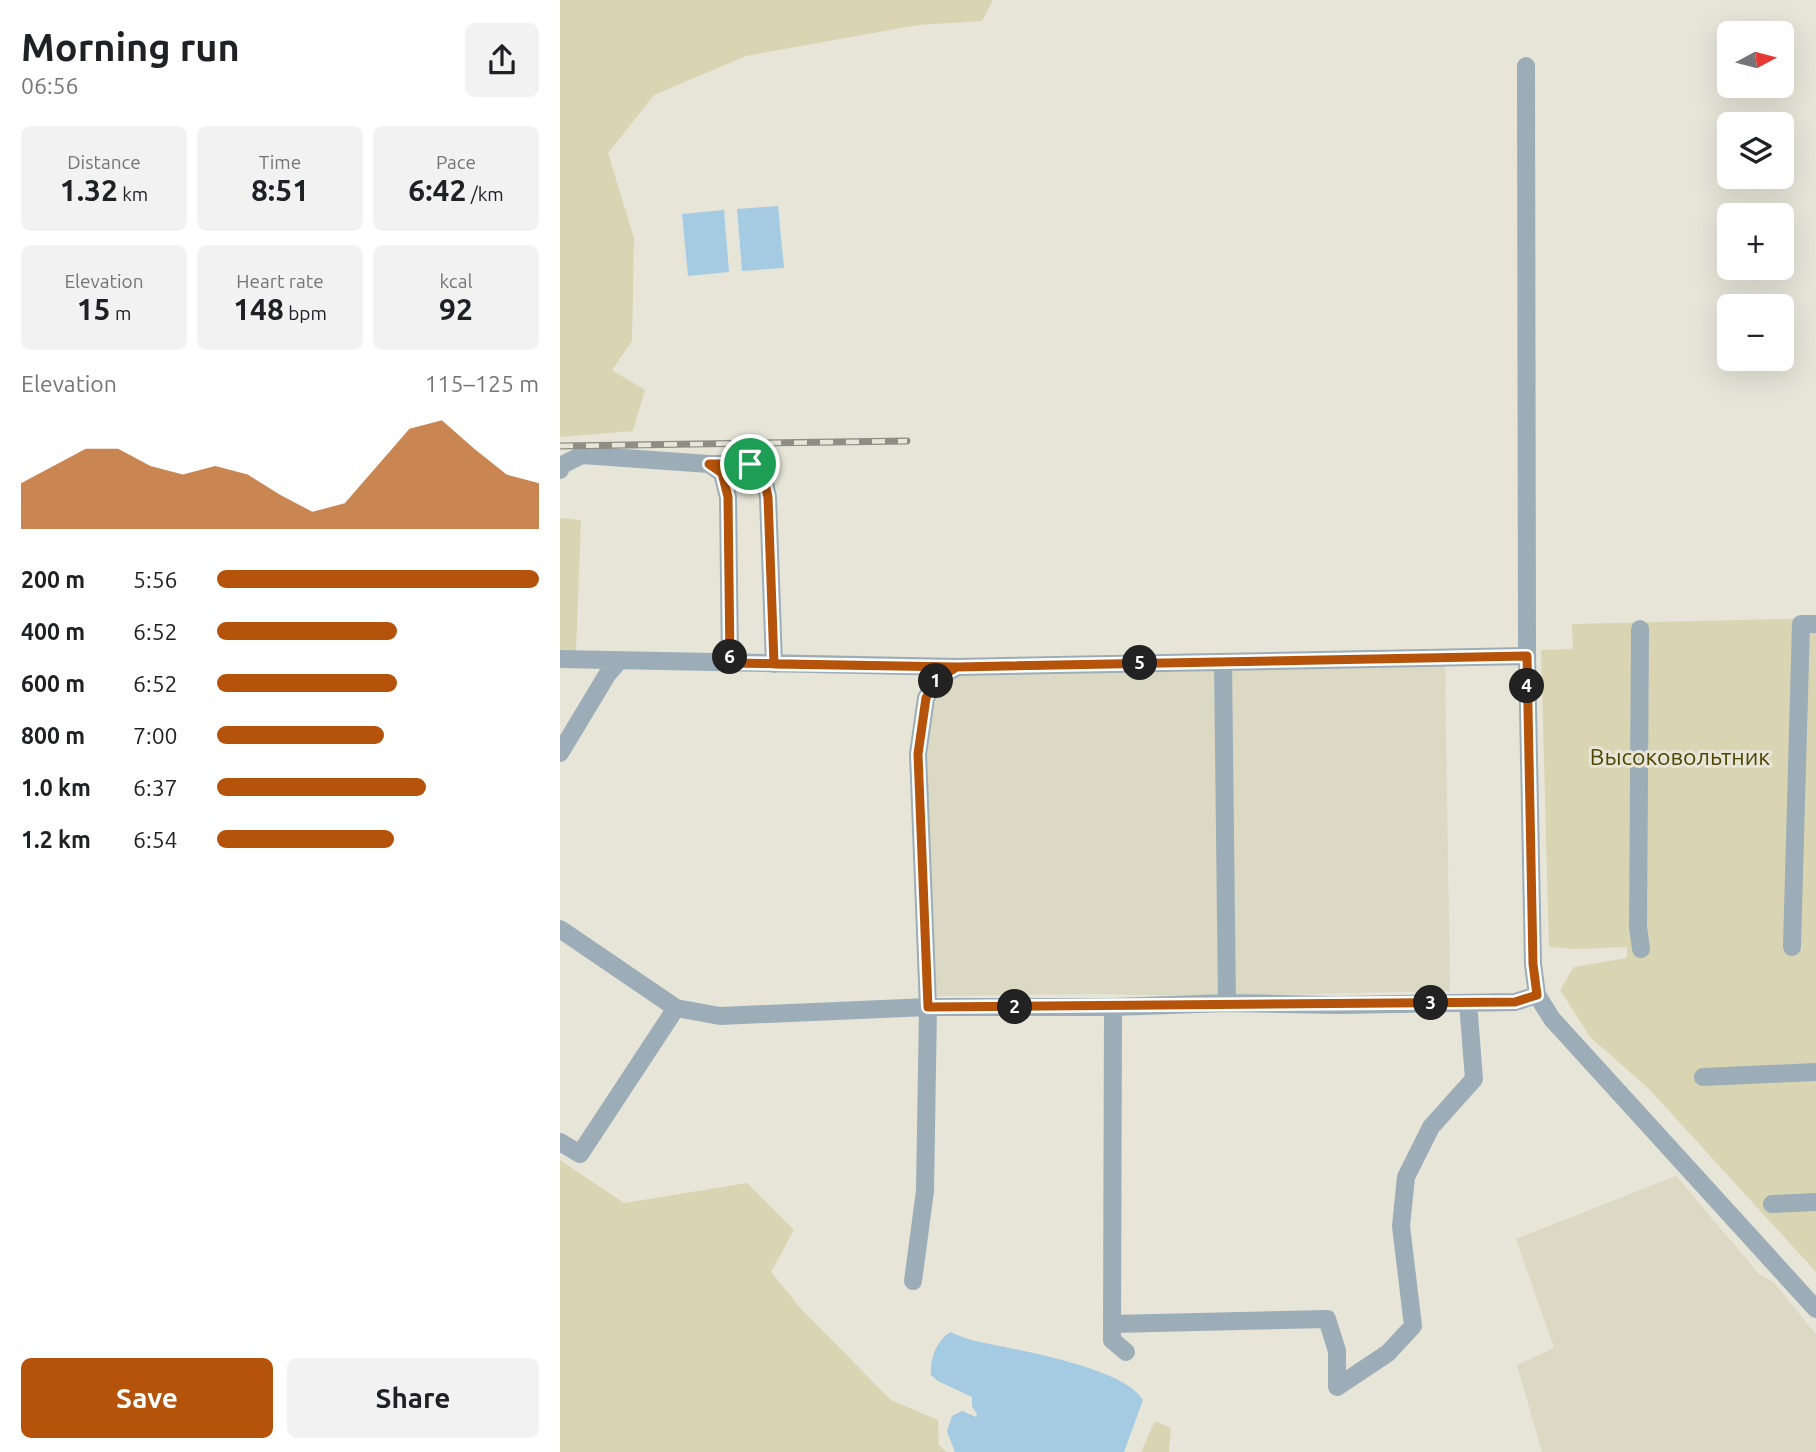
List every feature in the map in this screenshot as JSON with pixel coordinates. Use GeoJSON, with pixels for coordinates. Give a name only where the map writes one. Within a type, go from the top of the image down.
{"type":"FeatureCollection","features":[{"type":"Feature","properties":{"kind":"street"},"geometry":{"type":"LineString","coordinates":[[1526,66],[1527,656],[1533,964],[1537,995],[1552,1019],[1816,1309]]}},
{"type":"Feature","properties":{"kind":"street"},"geometry":{"type":"LineString","coordinates":[[560,470],[562,465],[582,455],[709,464],[750,464],[763,475],[768,497],[774,664]]}},
{"type":"Feature","properties":{"kind":"street"},"geometry":{"type":"LineString","coordinates":[[709,464],[722,473],[728,497],[730,663]]}},
{"type":"Feature","properties":{"kind":"street"},"geometry":{"type":"LineString","coordinates":[[1792,947],[1801,624],[1816,624]]}},
{"type":"Feature","properties":{"kind":"street"},"geometry":{"type":"LineString","coordinates":[[1640,629],[1638,914],[1641,950]]}},
{"type":"Feature","properties":{"kind":"street"},"geometry":{"type":"LineString","coordinates":[[560,659],[957,667],[1527,656]]}},
{"type":"Feature","properties":{"kind":"street"},"geometry":{"type":"LineString","coordinates":[[560,753],[607,675],[619,661]]}},
{"type":"Feature","properties":{"kind":"street"},"geometry":{"type":"LineString","coordinates":[[1223,662],[1227,1003]]}},
{"type":"Feature","properties":{"kind":"street"},"geometry":{"type":"LineString","coordinates":[[913,1281],[925,1191],[928,1007],[918,754],[926,698],[937,679],[957,667]]}},
{"type":"Feature","properties":{"kind":"street"},"geometry":{"type":"LineString","coordinates":[[560,929],[676,1008],[720,1016],[928,1007],[1515,1002],[1537,995]]}},
{"type":"Feature","properties":{"kind":"street"},"geometry":{"type":"LineString","coordinates":[[1112,1324],[1327,1319],[1337,1351],[1337,1387],[1388,1353],[1413,1326],[1401,1226],[1406,1177],[1431,1127],[1474,1079],[1468,1003]]}},
{"type":"Feature","properties":{"kind":"street"},"geometry":{"type":"LineString","coordinates":[[1113,1007],[1112,1340],[1126,1352]]}},
{"type":"Feature","properties":{"kind":"street"},"geometry":{"type":"LineString","coordinates":[[560,1142],[580,1154],[676,1008]]}},
{"type":"Feature","properties":{"kind":"street"},"geometry":{"type":"LineString","coordinates":[[1703,1077],[1816,1072]]}},
{"type":"Feature","properties":{"kind":"street"},"geometry":{"type":"LineString","coordinates":[[1772,1204],[1816,1202]]}},
{"type":"Feature","properties":{"kind":"shaded area"},"geometry":{"type":"Polygon","coordinates":[[[1445,666],[1450,991],[1214,996],[931,996],[927,745],[936,692],[962,673],[1445,666]]]}},
{"type":"Feature","properties":{"kind":"shaded area"},"geometry":{"type":"Polygon","coordinates":[[[1676,1176],[1759,1274],[1774,1283],[1816,1334],[1816,1452],[1542,1452],[1517,1365],[1554,1348],[1516,1239],[1676,1176]]]}},
{"type":"Feature","properties":{"kind":"green space"},"geometry":{"type":"Polygon","coordinates":[[[560,0],[993,0],[982,21],[918,25],[746,56],[654,95],[608,153],[634,238],[632,341],[612,370],[645,390],[633,431],[560,437],[560,0]]]}},
{"type":"Feature","properties":{"kind":"green space"},"geometry":{"type":"Polygon","coordinates":[[[560,518],[581,520],[576,652],[560,652],[560,518]]]}},
{"type":"Feature","properties":{"kind":"green space","name":"Высоковольтник"},"geometry":{"type":"Polygon","coordinates":[[[1816,618],[1816,1272],[1649,1089],[1590,1037],[1560,990],[1574,967],[1627,958],[1627,947],[1549,947],[1541,650],[1573,649],[1572,624],[1816,618]]]}},
{"type":"Feature","properties":{"kind":"green space"},"geometry":{"type":"Polygon","coordinates":[[[560,1160],[624,1203],[747,1183],[794,1230],[771,1272],[802,1310],[891,1400],[938,1420],[939,1445],[947,1452],[560,1452],[560,1160]]]}},
{"type":"Feature","properties":{"kind":"green space"},"geometry":{"type":"Polygon","coordinates":[[[1155,1421],[1171,1428],[1169,1452],[1141,1452],[1155,1421]]]}},
{"type":"Feature","properties":{"kind":"water"},"geometry":{"type":"Polygon","coordinates":[[[778,206],[784,268],[742,271],[737,209],[778,206]]]}},
{"type":"Feature","properties":{"kind":"water"},"geometry":{"type":"Polygon","coordinates":[[[724,210],[729,272],[688,276],[682,214],[724,210]]]}},
{"type":"Feature","properties":{"kind":"water"},"geometry":{"type":"Polygon","coordinates":[[[950,1332],[975,1341],[1066,1361],[1114,1378],[1132,1388],[1143,1400],[1124,1452],[955,1452],[947,1431],[952,1416],[962,1411],[976,1417],[977,1414],[972,1406],[972,1397],[931,1375],[935,1351],[950,1332]]]}},
{"type":"Feature","properties":{"kind":"railway"},"geometry":{"type":"LineString","coordinates":[[560,446],[907,441]]}},
{"type":"Feature","properties":{"kind":"route"},"geometry":{"type":"LineString","coordinates":[[750,464],[709,464],[722,473],[728,497],[730,663],[774,664],[865,665],[957,667],[1527,656],[1533,964],[1537,995],[1515,1002],[928,1007],[918,754],[926,698],[937,679],[957,667],[774,664],[768,497],[763,475],[750,464]]}}]}
